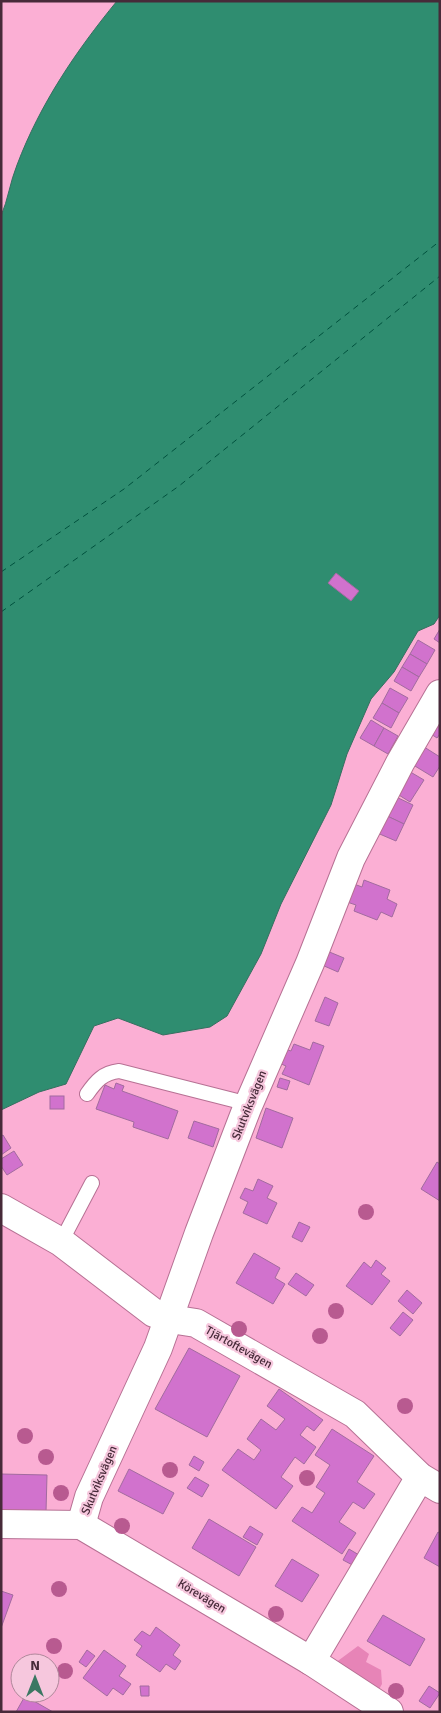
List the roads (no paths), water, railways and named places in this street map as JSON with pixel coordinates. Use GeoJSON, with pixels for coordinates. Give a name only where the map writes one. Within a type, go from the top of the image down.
{"type":"FeatureCollection","features":[{"type":"Feature","properties":{"kind":"street","name":"Skutviksvägen"},"geometry":{"type":"LineString","coordinates":[[81,1525],[90,1496],[135,1401],[170,1319],[199,1233],[249,1104],[310,963],[351,858],[400,763],[440,694]]}},
{"type":"Feature","properties":{"kind":"street","name":"Tjärtoftevägen"},"geometry":{"type":"LineString","coordinates":[[1,1208],[61,1242],[154,1313],[170,1319],[196,1323],[355,1414],[430,1483]]}},
{"type":"Feature","properties":{"kind":"street"},"geometry":{"type":"LineString","coordinates":[[311,1661],[430,1483]]}},
{"type":"Feature","properties":{"kind":"street","name":"Körevägen"},"geometry":{"type":"LineString","coordinates":[[1,1524],[81,1525],[311,1661],[389,1712]]}},
{"type":"Feature","properties":{"kind":"lane"},"geometry":{"type":"LineString","coordinates":[[87,1094],[97,1080],[108,1073],[119,1071],[249,1104]]}},
{"type":"Feature","properties":{"kind":"lane"},"geometry":{"type":"LineString","coordinates":[[61,1242],[92,1183]]}}]}
